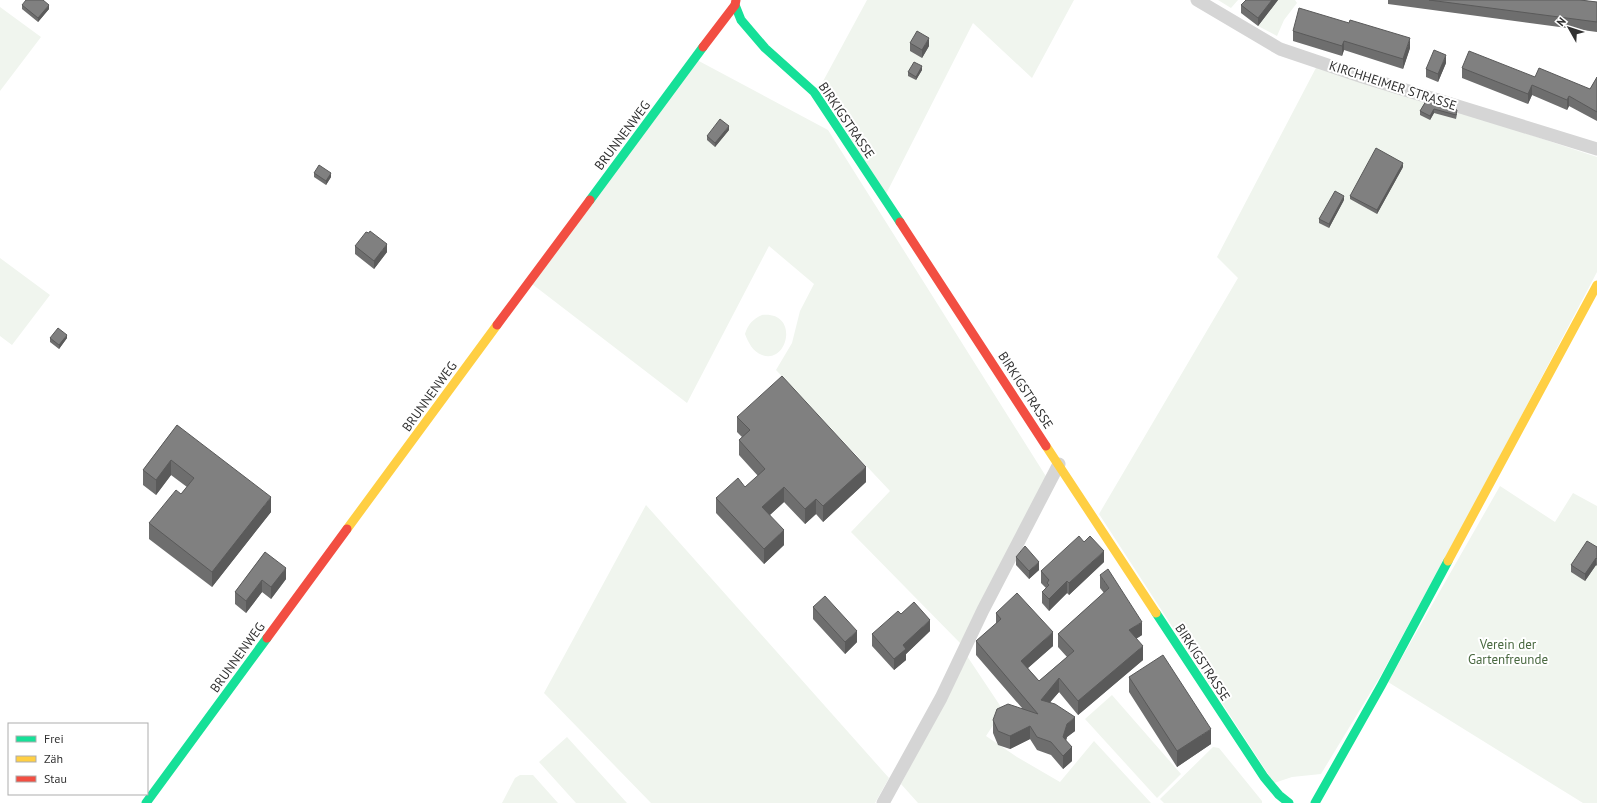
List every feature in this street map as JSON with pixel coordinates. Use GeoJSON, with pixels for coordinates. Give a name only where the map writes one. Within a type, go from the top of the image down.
{"type":"FeatureCollection","features":[{"type":"Feature","properties":{"kind":"street","name":"KIRCHHEIMER STRASSE"},"geometry":{"type":"LineString","coordinates":[[1197,0],[1280,49],[1363,77],[1597,149]]}},
{"type":"Feature","properties":{"kind":"street","name":"BIRKIGSTRASSE"},"geometry":{"type":"LineString","coordinates":[[735,2],[741,20],[765,48],[814,92],[1264,777],[1279,795],[1289,803]]}},
{"type":"Feature","properties":{"kind":"street","name":"BRUNNENWEG"},"geometry":{"type":"LineString","coordinates":[[146,803],[735,2]]}},
{"type":"Feature","properties":{"kind":"street"},"geometry":{"type":"LineString","coordinates":[[1315,803],[1384,680],[1597,285]]}},
{"type":"Feature","properties":{"kind":"street"},"geometry":{"type":"LineString","coordinates":[[884,803],[941,698],[983,610],[1059,464]]}},
{"type":"Feature","properties":{"kind":"green space"},"geometry":{"type":"Polygon","coordinates":[[[867,0],[1074,0],[1032,78],[973,23],[886,194],[836,115],[821,85],[867,0]]]}},
{"type":"Feature","properties":{"kind":"green space"},"geometry":{"type":"Polygon","coordinates":[[[1218,0],[1238,0],[1231,8],[1218,0]]]}},
{"type":"Feature","properties":{"kind":"green space"},"geometry":{"type":"Polygon","coordinates":[[[1278,0],[1295,0],[1297,3],[1284,20],[1277,36],[1258,26],[1278,0]]]}},
{"type":"Feature","properties":{"kind":"green space"},"geometry":{"type":"Polygon","coordinates":[[[0,7],[41,37],[0,91],[0,7]]]}},
{"type":"Feature","properties":{"kind":"green space"},"geometry":{"type":"Polygon","coordinates":[[[697,60],[828,130],[1047,478],[962,645],[851,532],[890,491],[776,370],[792,343],[800,311],[814,284],[769,246],[687,403],[532,284],[697,60]]]}},
{"type":"Feature","properties":{"kind":"green space"},"geometry":{"type":"Polygon","coordinates":[[[1318,64],[1597,157],[1597,272],[1488,479],[1381,675],[1321,774],[1292,777],[1274,783],[1099,514],[1238,278],[1217,257],[1318,64]]]}},
{"type":"Feature","properties":{"kind":"green space"},"geometry":{"type":"Polygon","coordinates":[[[0,258],[50,295],[12,345],[0,336],[0,258]]]}},
{"type":"Feature","properties":{"kind":"green space"},"geometry":{"type":"Polygon","coordinates":[[[762,315],[774,316],[782,321],[786,329],[786,337],[783,346],[778,352],[771,356],[762,355],[756,352],[749,343],[745,334],[751,322],[762,315]]]}},
{"type":"Feature","properties":{"kind":"green space","name":"Verein der Gartenfreunde"},"geometry":{"type":"Polygon","coordinates":[[[1500,486],[1555,522],[1573,493],[1597,506],[1597,803],[1583,803],[1388,682],[1500,486]]]}},
{"type":"Feature","properties":{"kind":"green space"},"geometry":{"type":"Polygon","coordinates":[[[646,505],[889,778],[875,803],[651,803],[544,693],[646,505]]]}},
{"type":"Feature","properties":{"kind":"green space"},"geometry":{"type":"Polygon","coordinates":[[[967,656],[1003,710],[986,736],[1017,757],[1060,782],[1094,741],[1151,803],[918,803],[901,784],[967,656]]]}},
{"type":"Feature","properties":{"kind":"green space"},"geometry":{"type":"Polygon","coordinates":[[[1112,695],[1181,774],[1157,798],[1085,719],[1112,695]]]}},
{"type":"Feature","properties":{"kind":"green space"},"geometry":{"type":"Polygon","coordinates":[[[567,737],[627,803],[576,803],[539,762],[567,737]]]}},
{"type":"Feature","properties":{"kind":"green space"},"geometry":{"type":"Polygon","coordinates":[[[1213,747],[1219,748],[1262,801],[1262,803],[1164,803],[1160,799],[1213,747]]]}},
{"type":"Feature","properties":{"kind":"green space"},"geometry":{"type":"Polygon","coordinates":[[[520,775],[533,775],[558,803],[502,803],[515,778],[520,775]]]}},
{"type":"Feature","properties":{"kind":"building"},"geometry":{"type":"Polygon","coordinates":[[[26,0],[43,0],[49,5],[38,18],[22,5],[26,0]]]}},
{"type":"Feature","properties":{"kind":"building"},"geometry":{"type":"Polygon","coordinates":[[[1246,0],[1272,0],[1258,18],[1241,5],[1246,0]]]}},
{"type":"Feature","properties":{"kind":"building"},"geometry":{"type":"Polygon","coordinates":[[[1429,0],[1580,0],[1597,2],[1597,22],[1429,0]]]}},
{"type":"Feature","properties":{"kind":"building"},"geometry":{"type":"Polygon","coordinates":[[[1299,8],[1349,23],[1350,20],[1410,38],[1403,59],[1344,41],[1342,46],[1293,31],[1299,8]]]}},
{"type":"Feature","properties":{"kind":"building"},"geometry":{"type":"Polygon","coordinates":[[[917,31],[929,38],[922,50],[910,43],[917,31]]]}},
{"type":"Feature","properties":{"kind":"building"},"geometry":{"type":"Polygon","coordinates":[[[1434,50],[1446,55],[1438,74],[1426,69],[1434,50]]]}},
{"type":"Feature","properties":{"kind":"building"},"geometry":{"type":"Polygon","coordinates":[[[1469,51],[1535,77],[1539,68],[1590,89],[1597,77],[1597,112],[1569,96],[1567,100],[1532,85],[1528,94],[1462,68],[1469,51]]]}},
{"type":"Feature","properties":{"kind":"building"},"geometry":{"type":"Polygon","coordinates":[[[914,62],[922,66],[916,77],[908,72],[914,62]]]}},
{"type":"Feature","properties":{"kind":"building"},"geometry":{"type":"Polygon","coordinates":[[[1426,101],[1457,110],[1456,115],[1434,109],[1430,116],[1420,111],[1426,101]]]}},
{"type":"Feature","properties":{"kind":"building"},"geometry":{"type":"Polygon","coordinates":[[[720,119],[729,126],[715,143],[707,136],[720,119]]]}},
{"type":"Feature","properties":{"kind":"building"},"geometry":{"type":"Polygon","coordinates":[[[1376,148],[1403,163],[1377,210],[1350,196],[1376,148]]]}},
{"type":"Feature","properties":{"kind":"building"},"geometry":{"type":"Polygon","coordinates":[[[319,165],[331,173],[326,181],[314,173],[319,165]]]}},
{"type":"Feature","properties":{"kind":"building"},"geometry":{"type":"Polygon","coordinates":[[[1335,191],[1344,196],[1329,224],[1319,219],[1335,191]]]}},
{"type":"Feature","properties":{"kind":"building"},"geometry":{"type":"Polygon","coordinates":[[[370,231],[387,244],[374,261],[355,246],[366,232],[369,233],[370,231]]]}},
{"type":"Feature","properties":{"kind":"building"},"geometry":{"type":"Polygon","coordinates":[[[58,328],[67,335],[59,345],[50,338],[58,328]]]}},
{"type":"Feature","properties":{"kind":"building"},"geometry":{"type":"Polygon","coordinates":[[[782,376],[866,467],[823,506],[816,499],[805,509],[784,487],[762,507],[784,530],[764,549],[716,498],[738,478],[745,487],[765,469],[739,440],[750,430],[737,417],[782,376]]]}},
{"type":"Feature","properties":{"kind":"building"},"geometry":{"type":"Polygon","coordinates":[[[177,425],[271,497],[212,572],[149,523],[176,490],[181,494],[194,478],[171,460],[156,480],[143,470],[177,425]]]}},
{"type":"Feature","properties":{"kind":"building"},"geometry":{"type":"Polygon","coordinates":[[[1079,536],[1084,542],[1090,536],[1104,551],[1069,583],[1067,581],[1049,599],[1042,592],[1049,585],[1047,583],[1049,580],[1041,571],[1079,536]]]}},
{"type":"Feature","properties":{"kind":"building"},"geometry":{"type":"Polygon","coordinates":[[[1587,541],[1597,547],[1597,559],[1596,558],[1585,574],[1571,565],[1587,541]]]}},
{"type":"Feature","properties":{"kind":"building"},"geometry":{"type":"Polygon","coordinates":[[[1025,546],[1039,562],[1029,571],[1016,557],[1025,546]]]}},
{"type":"Feature","properties":{"kind":"building"},"geometry":{"type":"Polygon","coordinates":[[[265,552],[286,568],[271,587],[262,580],[246,601],[235,592],[265,552]]]}},
{"type":"Feature","properties":{"kind":"building"},"geometry":{"type":"Polygon","coordinates":[[[1108,569],[1142,622],[1129,630],[1143,646],[1078,701],[1059,678],[1041,700],[1055,704],[1075,717],[1067,724],[1063,737],[1072,747],[1063,756],[1051,742],[1037,737],[1030,726],[1010,736],[998,731],[993,720],[997,709],[1008,704],[1038,714],[976,641],[1001,619],[996,613],[1017,593],[1053,632],[1021,661],[1039,681],[1074,651],[1058,634],[1109,588],[1100,575],[1108,569]]]}},
{"type":"Feature","properties":{"kind":"building"},"geometry":{"type":"Polygon","coordinates":[[[825,596],[857,631],[845,642],[813,607],[825,596]]]}},
{"type":"Feature","properties":{"kind":"building"},"geometry":{"type":"Polygon","coordinates":[[[914,602],[930,620],[903,645],[906,649],[894,659],[872,634],[898,611],[901,614],[914,602]]]}},
{"type":"Feature","properties":{"kind":"building"},"geometry":{"type":"Polygon","coordinates":[[[1163,655],[1211,729],[1177,751],[1129,677],[1163,655]]]}},
{"type":"Feature","properties":{"kind":"traffic: fast"},"geometry":{"type":"LineString","coordinates":[[735,5],[741,20],[765,48],[814,92],[900,222]]}},
{"type":"Feature","properties":{"kind":"traffic: fast"},"geometry":{"type":"LineString","coordinates":[[590,200],[703,47]]}},
{"type":"Feature","properties":{"kind":"traffic: fast"},"geometry":{"type":"LineString","coordinates":[[1315,803],[1381,686],[1448,561]]}},
{"type":"Feature","properties":{"kind":"traffic: fast"},"geometry":{"type":"LineString","coordinates":[[1156,613],[1264,777],[1279,795],[1289,803]]}},
{"type":"Feature","properties":{"kind":"traffic: fast"},"geometry":{"type":"LineString","coordinates":[[146,803],[267,638]]}},
{"type":"Feature","properties":{"kind":"traffic: slow"},"geometry":{"type":"LineString","coordinates":[[1448,561],[1597,285]]}},
{"type":"Feature","properties":{"kind":"traffic: slow"},"geometry":{"type":"LineString","coordinates":[[347,529],[497,325]]}},
{"type":"Feature","properties":{"kind":"traffic: slow"},"geometry":{"type":"LineString","coordinates":[[1046,446],[1156,613]]}},
{"type":"Feature","properties":{"kind":"traffic: jam"},"geometry":{"type":"LineString","coordinates":[[703,47],[735,5],[736,0]]}},
{"type":"Feature","properties":{"kind":"traffic: jam"},"geometry":{"type":"LineString","coordinates":[[497,325],[590,200]]}},
{"type":"Feature","properties":{"kind":"traffic: jam"},"geometry":{"type":"LineString","coordinates":[[900,222],[1046,446]]}},
{"type":"Feature","properties":{"kind":"traffic: jam"},"geometry":{"type":"LineString","coordinates":[[267,638],[347,529]]}}]}
